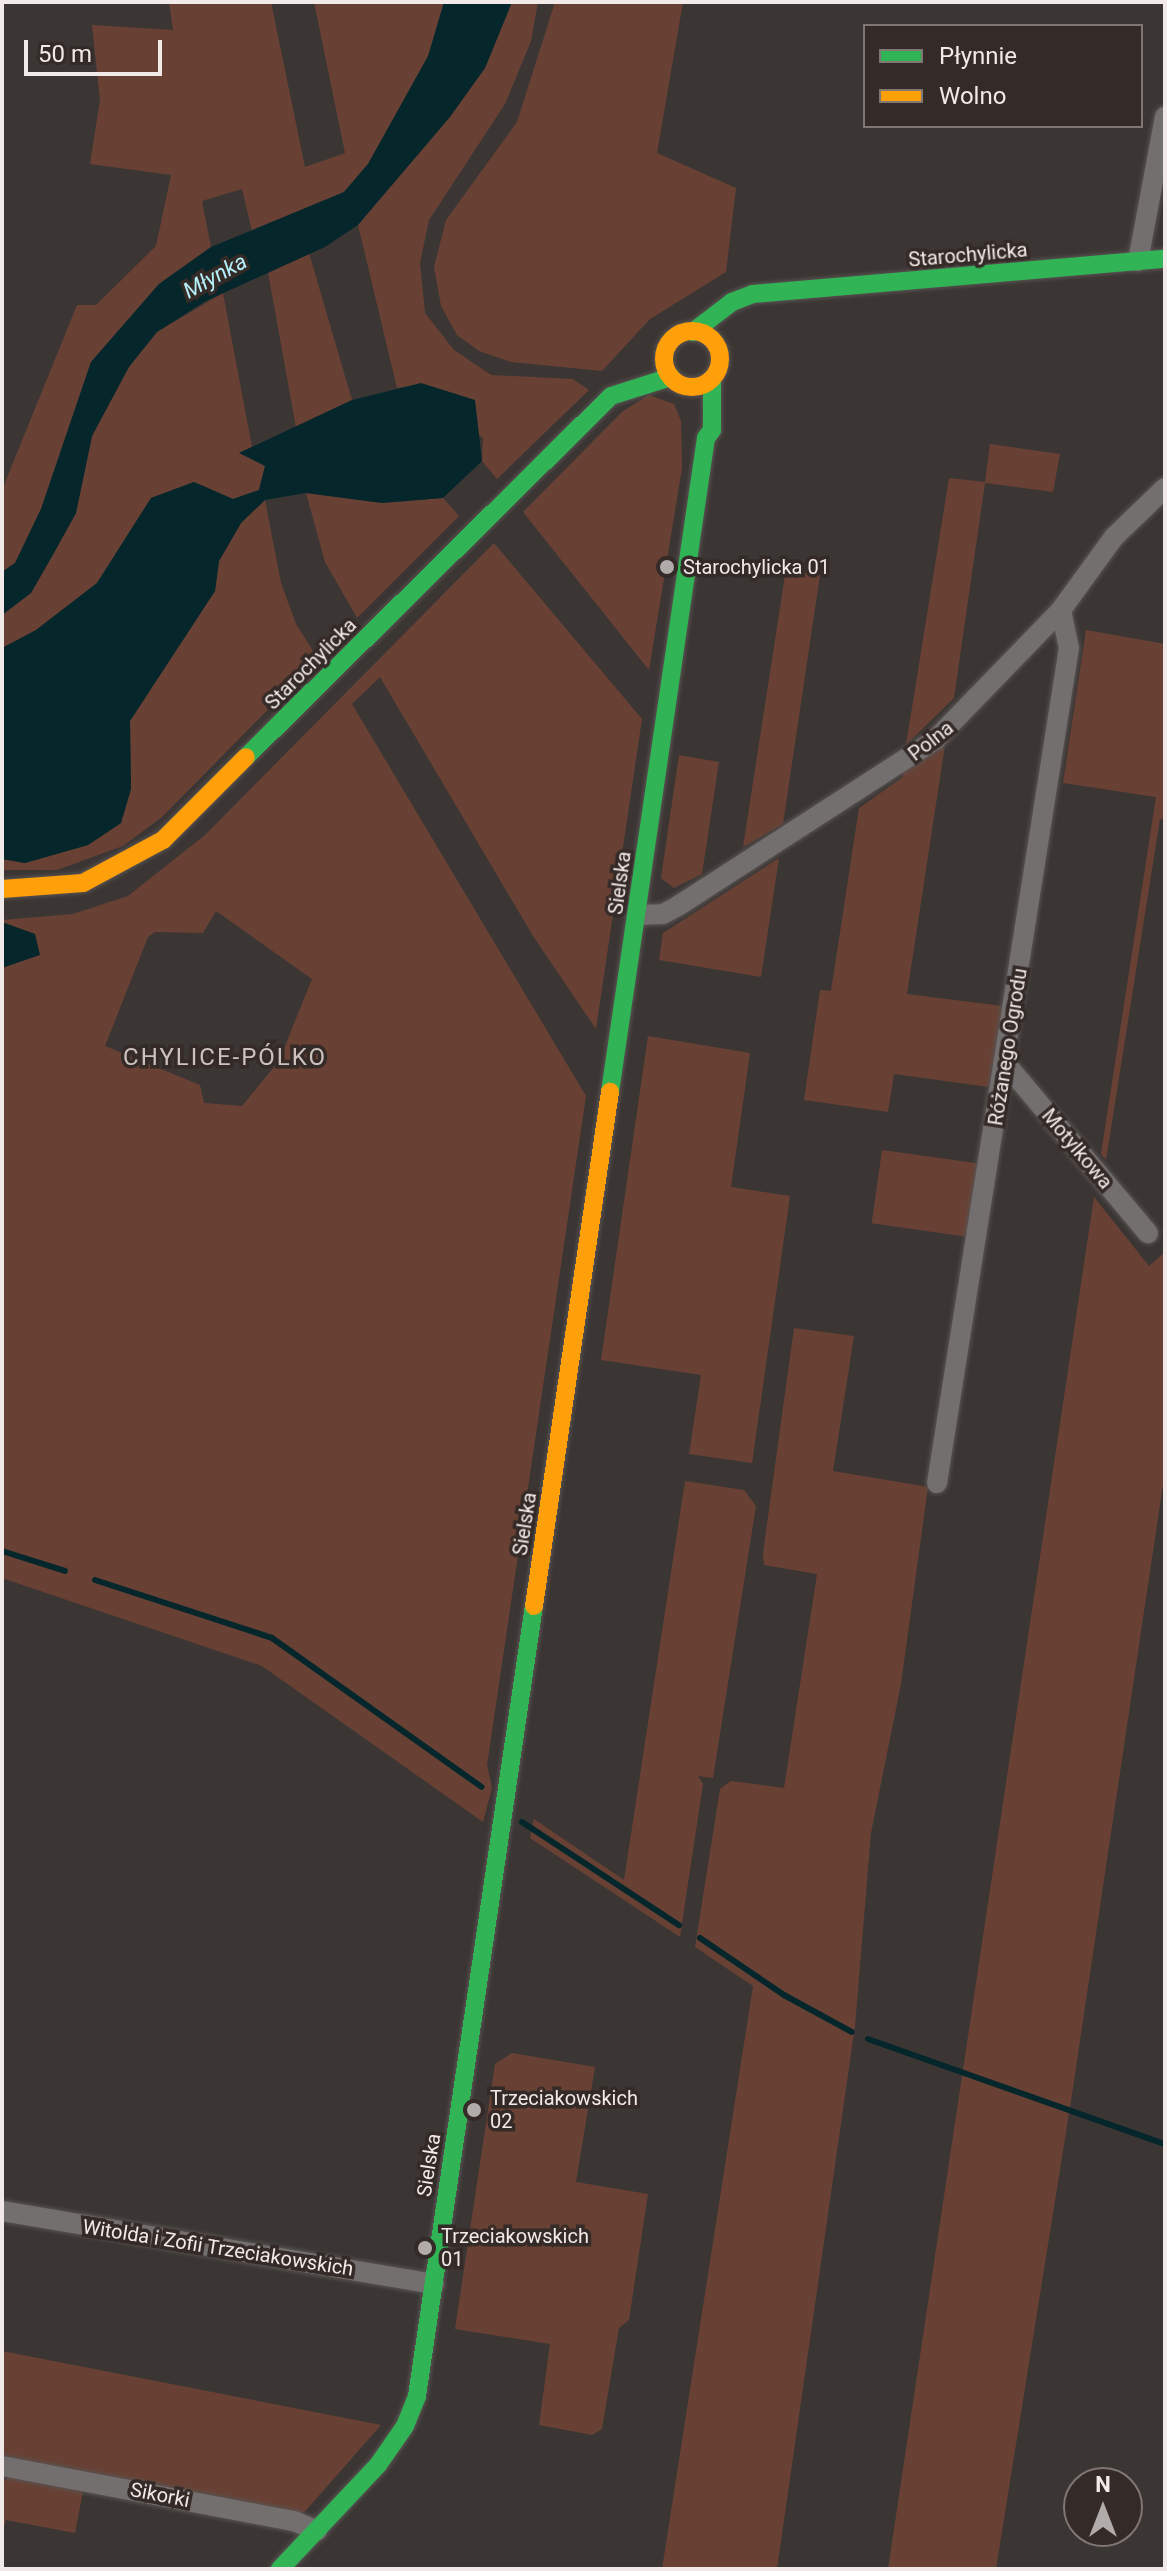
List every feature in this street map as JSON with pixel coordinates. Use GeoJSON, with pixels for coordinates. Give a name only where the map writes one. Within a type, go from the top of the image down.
{"type":"FeatureCollection","features":[{"type":"Feature","properties":{"kind":"street"},"geometry":{"type":"LineString","coordinates":[[1138,261],[1165,117]]}},
{"type":"Feature","properties":{"kind":"street","name":"Starochylicka"},"geometry":{"type":"LineString","coordinates":[[2,889],[83,883],[114,871],[180,826],[611,396],[615,383],[675,337],[693,332],[732,302],[753,294],[1165,259]]}},
{"type":"Feature","properties":{"kind":"street","name":"Starochylicka"},"geometry":{"type":"LineString","coordinates":[[611,396],[677,382],[712,379],[720,362],[718,349],[738,314],[776,294]]}},
{"type":"Feature","properties":{"kind":"street"},"geometry":{"type":"LineString","coordinates":[[693,332],[711,339],[718,349]]}},
{"type":"Feature","properties":{"kind":"street"},"geometry":{"type":"LineString","coordinates":[[650,359],[677,382],[706,438]]}},
{"type":"Feature","properties":{"kind":"street","name":"Sielska"},"geometry":{"type":"LineString","coordinates":[[280,2569],[378,2465],[405,2426],[417,2396],[706,438],[713,424],[712,379]]}},
{"type":"Feature","properties":{"kind":"street","name":"Polna"},"geometry":{"type":"LineString","coordinates":[[638,915],[663,914],[678,906],[854,797],[935,740],[1061,610],[1114,537],[1165,488]]}},
{"type":"Feature","properties":{"kind":"street","name":"Różanego Ogrodu"},"geometry":{"type":"LineString","coordinates":[[937,1483],[1006,1064],[1069,648],[1061,610]]}},
{"type":"Feature","properties":{"kind":"street","name":"Motylkowa"},"geometry":{"type":"LineString","coordinates":[[1006,1064],[1148,1233]]}},
{"type":"Feature","properties":{"kind":"street","name":"Witolda i Zofii Trzeciakowskich"},"geometry":{"type":"LineString","coordinates":[[2,2211],[434,2284]]}},
{"type":"Feature","properties":{"kind":"street","name":"Sikorki"},"geometry":{"type":"LineString","coordinates":[[2,2466],[294,2521],[317,2531]]}},
{"type":"Feature","properties":{"kind":"shaded area"},"geometry":{"type":"Polygon","coordinates":[[[169,2],[271,2],[305,167],[345,153],[314,2],[444,2],[429,56],[368,164],[344,192],[252,231],[242,189],[202,201],[211,247],[159,284],[91,362],[41,509],[15,563],[2,572],[2,490],[77,305],[96,305],[156,246],[171,175],[90,164],[100,100],[92,25],[173,30],[169,2]]]}},
{"type":"Feature","properties":{"kind":"shaded area"},"geometry":{"type":"Polygon","coordinates":[[[512,2],[538,2],[531,41],[505,104],[429,220],[420,263],[425,313],[454,350],[491,375],[573,379],[589,390],[497,479],[482,461],[483,438],[421,384],[397,388],[358,225],[485,68],[512,2]]]}},
{"type":"Feature","properties":{"kind":"shaded area"},"geometry":{"type":"Polygon","coordinates":[[[555,2],[683,2],[657,153],[736,188],[726,272],[650,319],[602,371],[511,362],[479,351],[457,335],[441,306],[434,267],[446,220],[517,122],[555,2]]]}},
{"type":"Feature","properties":{"kind":"shaded area"},"geometry":{"type":"Polygon","coordinates":[[[309,253],[352,400],[296,428],[268,272],[309,253]]]}},
{"type":"Feature","properties":{"kind":"shaded area"},"geometry":{"type":"Polygon","coordinates":[[[223,293],[252,447],[240,452],[265,466],[259,490],[233,499],[194,482],[151,498],[97,583],[36,630],[2,648],[2,615],[31,593],[76,513],[92,436],[129,366],[157,332],[223,293]]]}},
{"type":"Feature","properties":{"kind":"shaded area"},"geometry":{"type":"Polygon","coordinates":[[[649,395],[674,404],[681,421],[682,468],[649,670],[523,512],[623,411],[649,395]]]}},
{"type":"Feature","properties":{"kind":"shaded area"},"geometry":{"type":"Polygon","coordinates":[[[990,444],[1060,454],[1053,492],[985,483],[954,698],[906,745],[949,478],[985,482],[990,444]]]}},
{"type":"Feature","properties":{"kind":"shaded area"},"geometry":{"type":"Polygon","coordinates":[[[306,493],[382,503],[443,498],[459,516],[357,618],[325,562],[306,493]]]}},
{"type":"Feature","properties":{"kind":"shaded area"},"geometry":{"type":"Polygon","coordinates":[[[265,500],[281,583],[296,624],[318,659],[162,817],[123,846],[57,870],[2,870],[2,859],[25,863],[88,845],[121,823],[131,789],[130,721],[215,591],[219,561],[241,523],[265,500]]]}},
{"type":"Feature","properties":{"kind":"shaded area"},"geometry":{"type":"Polygon","coordinates":[[[494,543],[642,719],[596,1029],[533,936],[380,677],[352,704],[586,1096],[487,1765],[492,1788],[483,1822],[262,1666],[2,1578],[2,920],[73,914],[128,896],[205,835],[494,543]],[[216,911],[203,933],[155,932],[148,937],[105,1046],[200,1085],[204,1103],[242,1106],[279,1061],[312,979],[216,911]]]}},
{"type":"Feature","properties":{"kind":"shaded area"},"geometry":{"type":"Polygon","coordinates":[[[786,569],[820,575],[783,824],[743,847],[786,569]]]}},
{"type":"Feature","properties":{"kind":"shaded area"},"geometry":{"type":"Polygon","coordinates":[[[1086,630],[1165,644],[1165,820],[1160,819],[1106,1160],[1101,1154],[1156,797],[1063,783],[1086,630]]]}},
{"type":"Feature","properties":{"kind":"shaded area"},"geometry":{"type":"Polygon","coordinates":[[[945,745],[907,994],[1002,1006],[989,1087],[894,1074],[888,1112],[804,1100],[820,990],[831,991],[859,808],[903,777],[903,770],[945,745]]]}},
{"type":"Feature","properties":{"kind":"shaded area"},"geometry":{"type":"Polygon","coordinates":[[[679,755],[719,762],[702,874],[674,888],[661,878],[679,755]]]}},
{"type":"Feature","properties":{"kind":"shaded area"},"geometry":{"type":"Polygon","coordinates":[[[779,858],[761,977],[659,960],[663,933],[779,858]]]}},
{"type":"Feature","properties":{"kind":"shaded area"},"geometry":{"type":"Polygon","coordinates":[[[648,1036],[750,1053],[731,1187],[790,1196],[752,1463],[689,1454],[701,1375],[601,1360],[648,1036]]]}},
{"type":"Feature","properties":{"kind":"shaded area"},"geometry":{"type":"Polygon","coordinates":[[[882,1150],[977,1163],[967,1237],[872,1223],[882,1150]]]}},
{"type":"Feature","properties":{"kind":"shaded area"},"geometry":{"type":"Polygon","coordinates":[[[1094,1197],[1149,1266],[1165,1252],[1165,1471],[1071,2101],[996,2569],[888,2569],[1094,1197]]]}},
{"type":"Feature","properties":{"kind":"shaded area"},"geometry":{"type":"Polygon","coordinates":[[[794,1328],[854,1336],[833,1471],[928,1487],[901,1684],[871,1833],[855,2026],[777,2569],[662,2569],[753,1986],[695,1947],[720,1789],[731,1781],[784,1788],[817,1574],[764,1565],[763,1553],[794,1328]]]}},
{"type":"Feature","properties":{"kind":"shaded area"},"geometry":{"type":"Polygon","coordinates":[[[685,1481],[744,1490],[756,1506],[713,1778],[698,1776],[703,1784],[680,1937],[530,1838],[534,1819],[624,1880],[685,1481]]]}},
{"type":"Feature","properties":{"kind":"shaded area"},"geometry":{"type":"Polygon","coordinates":[[[512,2053],[595,2067],[576,2182],[648,2194],[629,2320],[619,2328],[602,2429],[592,2435],[539,2425],[550,2344],[455,2329],[495,2064],[512,2053]]]}},
{"type":"Feature","properties":{"kind":"shaded area"},"geometry":{"type":"Polygon","coordinates":[[[2,2351],[381,2425],[301,2516],[2,2457],[2,2351]]]}},
{"type":"Feature","properties":{"kind":"shaded area"},"geometry":{"type":"Polygon","coordinates":[[[14,2474],[84,2486],[75,2533],[6,2520],[2,2534],[2,2482],[14,2474]]]}},
{"type":"Feature","properties":{"kind":"water","name":"Młynka"},"geometry":{"type":"Polygon","coordinates":[[[444,2],[512,2],[485,68],[450,117],[358,225],[325,247],[206,301],[157,332],[129,367],[92,436],[76,513],[31,593],[2,615],[2,572],[15,563],[41,509],[91,362],[159,284],[211,247],[344,192],[368,164],[428,56],[444,2]]]}},
{"type":"Feature","properties":{"kind":"water"},"geometry":{"type":"Polygon","coordinates":[[[421,383],[475,400],[482,461],[443,498],[382,503],[306,493],[265,500],[241,523],[219,561],[215,591],[130,721],[131,789],[121,823],[88,845],[25,863],[2,859],[2,648],[36,630],[97,583],[151,498],[194,482],[233,499],[259,490],[265,466],[239,453],[352,400],[421,383]]]}},
{"type":"Feature","properties":{"kind":"water"},"geometry":{"type":"Polygon","coordinates":[[[2,922],[35,934],[40,955],[2,968],[2,922]]]}},
{"type":"Feature","properties":{"kind":"waterway"},"geometry":{"type":"LineString","coordinates":[[2,1551],[65,1571]]}},
{"type":"Feature","properties":{"kind":"waterway"},"geometry":{"type":"LineString","coordinates":[[95,1580],[272,1638],[482,1787]]}},
{"type":"Feature","properties":{"kind":"waterway"},"geometry":{"type":"LineString","coordinates":[[522,1822],[679,1925]]}},
{"type":"Feature","properties":{"kind":"waterway"},"geometry":{"type":"LineString","coordinates":[[700,1938],[784,1995],[852,2032]]}},
{"type":"Feature","properties":{"kind":"waterway"},"geometry":{"type":"LineString","coordinates":[[868,2039],[1165,2144]]}},
{"type":"Feature","properties":{"kind":"traffic: fast"},"geometry":{"type":"LineString","coordinates":[[693,332],[732,302],[753,294],[1165,259]]}},
{"type":"Feature","properties":{"kind":"traffic: fast"},"geometry":{"type":"LineString","coordinates":[[246,757],[611,396],[671,377]]}},
{"type":"Feature","properties":{"kind":"traffic: fast"},"geometry":{"type":"LineString","coordinates":[[610,1092],[706,438],[712,430],[712,379]]}},
{"type":"Feature","properties":{"kind":"traffic: fast"},"geometry":{"type":"LineString","coordinates":[[280,2569],[378,2465],[405,2426],[417,2396],[534,1606]]}},
{"type":"Feature","properties":{"kind":"traffic: slow"},"geometry":{"type":"LineString","coordinates":[[692,331],[712,339],[720,359],[712,379],[692,387],[672,379],[664,359],[672,339],[692,331]]}},
{"type":"Feature","properties":{"kind":"traffic: slow"},"geometry":{"type":"LineString","coordinates":[[2,889],[83,883],[163,840],[246,757]]}},
{"type":"Feature","properties":{"kind":"traffic: slow"},"geometry":{"type":"LineString","coordinates":[[534,1606],[610,1092]]}},
{"type":"Feature","properties":{"kind":"place","name":"Starochylicka 01"},"geometry":{"type":"Point","coordinates":[667,567]}},
{"type":"Feature","properties":{"kind":"place","name":"Trzeciakowskich 02"},"geometry":{"type":"Point","coordinates":[474,2110]}},
{"type":"Feature","properties":{"kind":"place","name":"Trzeciakowskich 01"},"geometry":{"type":"Point","coordinates":[425,2248]}},
{"type":"Feature","properties":{"kind":"district","name":"CHYLICE-PÓLKO"},"geometry":{"type":"Point","coordinates":[225,1058]}}]}
